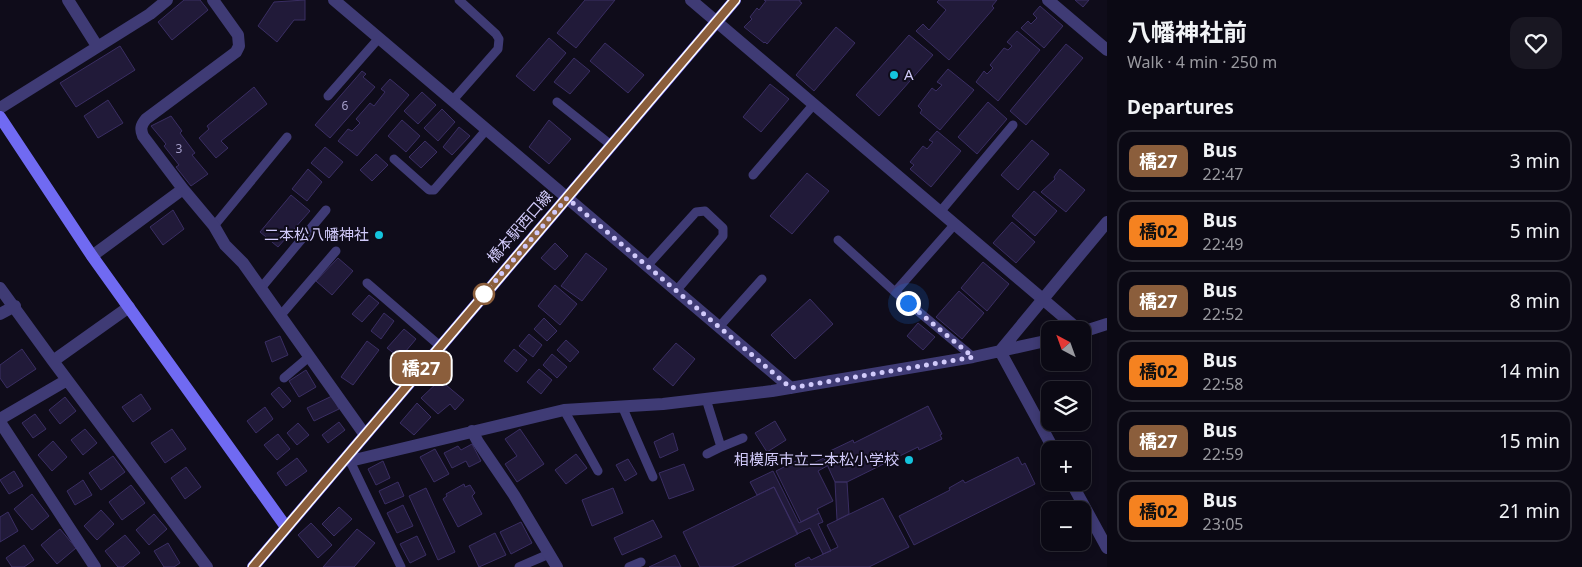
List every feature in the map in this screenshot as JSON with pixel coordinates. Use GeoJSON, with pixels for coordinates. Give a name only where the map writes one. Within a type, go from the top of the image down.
{"type":"FeatureCollection","features":[{"type":"Feature","properties":{"kind":"street"},"geometry":{"type":"LineString","coordinates":[[68,0],[97,46]]}},
{"type":"Feature","properties":{"kind":"street"},"geometry":{"type":"LineString","coordinates":[[0,108],[150,14],[167,0]]}},
{"type":"Feature","properties":{"kind":"street"},"geometry":{"type":"LineString","coordinates":[[213,0],[238,35],[239,46],[236,52],[146,119],[141,124],[142,136],[214,226],[225,245],[243,263],[365,434]]}},
{"type":"Feature","properties":{"kind":"street"},"geometry":{"type":"LineString","coordinates":[[691,0],[1069,321]]}},
{"type":"Feature","properties":{"kind":"street","name":"橋本駅西口線"},"geometry":{"type":"LineString","coordinates":[[253,567],[286,527],[348,459],[365,434],[736,0]]}},
{"type":"Feature","properties":{"kind":"street"},"geometry":{"type":"LineString","coordinates":[[1048,0],[1107,50]]}},
{"type":"Feature","properties":{"kind":"street"},"geometry":{"type":"LineString","coordinates":[[337,1],[791,388]]}},
{"type":"Feature","properties":{"kind":"street"},"geometry":{"type":"LineString","coordinates":[[0,117],[92,256],[286,527]]}},
{"type":"Feature","properties":{"kind":"street"},"geometry":{"type":"LineString","coordinates":[[92,256],[183,189]]}},
{"type":"Feature","properties":{"kind":"street"},"geometry":{"type":"LineString","coordinates":[[1000,351],[1107,222]]}},
{"type":"Feature","properties":{"kind":"street"},"geometry":{"type":"LineString","coordinates":[[0,288],[207,567]]}},
{"type":"Feature","properties":{"kind":"street"},"geometry":{"type":"LineString","coordinates":[[0,314],[14,306]]}},
{"type":"Feature","properties":{"kind":"street"},"geometry":{"type":"LineString","coordinates":[[53,361],[129,307]]}},
{"type":"Feature","properties":{"kind":"street"},"geometry":{"type":"LineString","coordinates":[[1091,329],[1107,324]]}},
{"type":"Feature","properties":{"kind":"street"},"geometry":{"type":"LineString","coordinates":[[348,459],[564,410],[663,404],[791,388],[973,357],[1041,342]]}},
{"type":"Feature","properties":{"kind":"street"},"geometry":{"type":"LineString","coordinates":[[1000,351],[1049,441]]}},
{"type":"Feature","properties":{"kind":"street"},"geometry":{"type":"LineString","coordinates":[[67,380],[0,420],[95,567]]}},
{"type":"Feature","properties":{"kind":"street"},"geometry":{"type":"LineString","coordinates":[[472,431],[514,495],[557,567]]}},
{"type":"Feature","properties":{"kind":"street"},"geometry":{"type":"LineString","coordinates":[[1076,491],[1107,548]]}},
{"type":"Feature","properties":{"kind":"lane"},"geometry":{"type":"LineString","coordinates":[[453,100],[498,49],[499,44],[496,34],[459,0]]}},
{"type":"Feature","properties":{"kind":"lane"},"geometry":{"type":"LineString","coordinates":[[328,96],[379,38]]}},
{"type":"Feature","properties":{"kind":"lane"},"geometry":{"type":"LineString","coordinates":[[557,102],[611,146]]}},
{"type":"Feature","properties":{"kind":"lane"},"geometry":{"type":"LineString","coordinates":[[753,175],[814,104]]}},
{"type":"Feature","properties":{"kind":"lane"},"geometry":{"type":"LineString","coordinates":[[940,212],[1013,126]]}},
{"type":"Feature","properties":{"kind":"lane"},"geometry":{"type":"LineString","coordinates":[[394,159],[430,190],[434,190],[487,129]]}},
{"type":"Feature","properties":{"kind":"lane"},"geometry":{"type":"LineString","coordinates":[[214,226],[287,137]]}},
{"type":"Feature","properties":{"kind":"lane"},"geometry":{"type":"LineString","coordinates":[[261,288],[326,210]]}},
{"type":"Feature","properties":{"kind":"lane"},"geometry":{"type":"LineString","coordinates":[[647,266],[696,212],[705,211],[723,228],[723,236],[676,291]]}},
{"type":"Feature","properties":{"kind":"lane"},"geometry":{"type":"LineString","coordinates":[[895,292],[954,224]]}},
{"type":"Feature","properties":{"kind":"lane"},"geometry":{"type":"LineString","coordinates":[[838,240],[895,292],[973,357]]}},
{"type":"Feature","properties":{"kind":"lane"},"geometry":{"type":"LineString","coordinates":[[281,315],[336,251]]}},
{"type":"Feature","properties":{"kind":"lane"},"geometry":{"type":"LineString","coordinates":[[719,328],[762,279]]}},
{"type":"Feature","properties":{"kind":"lane"},"geometry":{"type":"LineString","coordinates":[[367,283],[440,346]]}},
{"type":"Feature","properties":{"kind":"lane"},"geometry":{"type":"LineString","coordinates":[[284,378],[310,356]]}},
{"type":"Feature","properties":{"kind":"lane"},"geometry":{"type":"LineString","coordinates":[[706,399],[721,447]]}},
{"type":"Feature","properties":{"kind":"lane"},"geometry":{"type":"LineString","coordinates":[[622,406],[653,477]]}},
{"type":"Feature","properties":{"kind":"lane"},"geometry":{"type":"LineString","coordinates":[[564,410],[598,471]]}},
{"type":"Feature","properties":{"kind":"lane"},"geometry":{"type":"LineString","coordinates":[[707,454],[743,438]]}},
{"type":"Feature","properties":{"kind":"lane"},"geometry":{"type":"LineString","coordinates":[[348,459],[401,567]]}},
{"type":"Feature","properties":{"kind":"lane"},"geometry":{"type":"LineString","coordinates":[[519,567],[549,554]]}},
{"type":"Feature","properties":{"kind":"lane"},"geometry":{"type":"LineString","coordinates":[[629,567],[641,562]]}},
{"type":"Feature","properties":{"kind":"building"},"geometry":{"type":"Polygon","coordinates":[[[184,0],[200,0],[208,10],[172,40],[158,22],[184,0]]]}},
{"type":"Feature","properties":{"kind":"building"},"geometry":{"type":"Polygon","coordinates":[[[305,0],[305,20],[294,20],[277,42],[258,26],[274,2],[305,0]]]}},
{"type":"Feature","properties":{"kind":"building"},"geometry":{"type":"Polygon","coordinates":[[[585,0],[615,0],[576,48],[557,33],[585,0]]]}},
{"type":"Feature","properties":{"kind":"building"},"geometry":{"type":"Polygon","coordinates":[[[764,0],[800,0],[802,3],[767,44],[744,27],[752,19],[750,17],[757,8],[759,10],[766,1],[764,0]]]}},
{"type":"Feature","properties":{"kind":"building"},"geometry":{"type":"Polygon","coordinates":[[[939,0],[997,0],[992,6],[994,8],[949,60],[916,31],[923,24],[929,30],[946,10],[937,2],[939,0]]]}},
{"type":"Feature","properties":{"kind":"building"},"geometry":{"type":"Polygon","coordinates":[[[1075,0],[1089,0],[1083,7],[1075,0]]]}},
{"type":"Feature","properties":{"kind":"building"},"geometry":{"type":"Polygon","coordinates":[[[1040,6],[1063,26],[1044,48],[1021,28],[1028,21],[1031,24],[1037,18],[1033,14],[1040,6]]]}},
{"type":"Feature","properties":{"kind":"building"},"geometry":{"type":"Polygon","coordinates":[[[836,27],[855,43],[814,91],[796,75],[836,27]]]}},
{"type":"Feature","properties":{"kind":"building"},"geometry":{"type":"Polygon","coordinates":[[[1017,31],[1040,50],[998,101],[976,82],[984,71],[987,74],[993,68],[990,65],[1004,48],[1008,50],[1012,46],[1007,42],[1017,31]]]}},
{"type":"Feature","properties":{"kind":"building","name":"A"},"geometry":{"type":"Polygon","coordinates":[[[909,35],[933,55],[879,116],[856,95],[909,35]]]}},
{"type":"Feature","properties":{"kind":"building"},"geometry":{"type":"Polygon","coordinates":[[[549,38],[566,53],[534,91],[516,76],[549,38]]]}},
{"type":"Feature","properties":{"kind":"building"},"geometry":{"type":"Polygon","coordinates":[[[605,43],[644,75],[628,93],[590,61],[605,43]]]}},
{"type":"Feature","properties":{"kind":"building"},"geometry":{"type":"Polygon","coordinates":[[[1066,44],[1083,58],[1026,125],[1010,111],[1066,44]]]}},
{"type":"Feature","properties":{"kind":"building"},"geometry":{"type":"Polygon","coordinates":[[[120,46],[135,70],[76,107],[60,83],[120,46]]]}},
{"type":"Feature","properties":{"kind":"building"},"geometry":{"type":"Polygon","coordinates":[[[574,58],[590,71],[570,94],[554,82],[574,58]]]}},
{"type":"Feature","properties":{"kind":"building"},"geometry":{"type":"Polygon","coordinates":[[[948,69],[974,90],[940,130],[920,113],[922,110],[918,106],[932,88],[936,91],[942,85],[937,82],[948,69]]]}},
{"type":"Feature","properties":{"kind":"building"},"geometry":{"type":"Polygon","coordinates":[[[362,71],[366,74],[363,77],[375,87],[330,138],[315,125],[362,71]]]}},
{"type":"Feature","properties":{"kind":"building"},"geometry":{"type":"Polygon","coordinates":[[[390,79],[409,95],[357,156],[338,141],[348,129],[352,131],[360,123],[356,119],[370,103],[374,106],[385,92],[381,89],[390,79]]]}},
{"type":"Feature","properties":{"kind":"building"},"geometry":{"type":"Polygon","coordinates":[[[770,84],[789,99],[761,132],[743,117],[770,84]]]}},
{"type":"Feature","properties":{"kind":"building"},"geometry":{"type":"Polygon","coordinates":[[[254,87],[267,104],[221,141],[228,148],[216,158],[199,138],[209,129],[207,126],[254,87]]]}},
{"type":"Feature","properties":{"kind":"building"},"geometry":{"type":"Polygon","coordinates":[[[422,92],[436,105],[418,124],[404,111],[422,92]]]}},
{"type":"Feature","properties":{"kind":"building"},"geometry":{"type":"Polygon","coordinates":[[[108,100],[123,123],[98,138],[84,116],[108,100]]]}},
{"type":"Feature","properties":{"kind":"building"},"geometry":{"type":"Polygon","coordinates":[[[988,102],[1007,119],[977,154],[958,137],[988,102]]]}},
{"type":"Feature","properties":{"kind":"building"},"geometry":{"type":"Polygon","coordinates":[[[442,109],[455,122],[438,141],[424,128],[442,109]]]}},
{"type":"Feature","properties":{"kind":"building"},"geometry":{"type":"Polygon","coordinates":[[[171,116],[182,131],[180,133],[195,153],[192,155],[208,174],[191,186],[176,167],[179,165],[164,146],[166,144],[151,126],[171,116]]]}},
{"type":"Feature","properties":{"kind":"building"},"geometry":{"type":"Polygon","coordinates":[[[402,120],[420,136],[406,152],[388,136],[402,120]]]}},
{"type":"Feature","properties":{"kind":"building"},"geometry":{"type":"Polygon","coordinates":[[[549,120],[571,139],[549,164],[529,147],[549,120]]]}},
{"type":"Feature","properties":{"kind":"building"},"geometry":{"type":"Polygon","coordinates":[[[459,127],[470,136],[452,155],[443,147],[459,127]]]}},
{"type":"Feature","properties":{"kind":"building"},"geometry":{"type":"Polygon","coordinates":[[[937,131],[961,151],[931,187],[910,169],[914,165],[910,162],[923,146],[927,149],[933,142],[929,140],[937,131]]]}},
{"type":"Feature","properties":{"kind":"building"},"geometry":{"type":"Polygon","coordinates":[[[1032,140],[1049,154],[1018,190],[1001,175],[1032,140]]]}},
{"type":"Feature","properties":{"kind":"building"},"geometry":{"type":"Polygon","coordinates":[[[425,141],[437,152],[421,168],[409,157],[425,141]]]}},
{"type":"Feature","properties":{"kind":"building"},"geometry":{"type":"Polygon","coordinates":[[[325,147],[343,162],[329,178],[311,163],[325,147]]]}},
{"type":"Feature","properties":{"kind":"building"},"geometry":{"type":"Polygon","coordinates":[[[376,154],[388,165],[372,181],[360,170],[376,154]]]}},
{"type":"Feature","properties":{"kind":"building"},"geometry":{"type":"Polygon","coordinates":[[[308,169],[322,182],[307,201],[292,189],[308,169]]]}},
{"type":"Feature","properties":{"kind":"building"},"geometry":{"type":"Polygon","coordinates":[[[1060,169],[1085,190],[1066,212],[1041,192],[1055,179],[1054,177],[1060,169]]]}},
{"type":"Feature","properties":{"kind":"building"},"geometry":{"type":"Polygon","coordinates":[[[807,173],[829,191],[792,234],[770,216],[807,173]]]}},
{"type":"Feature","properties":{"kind":"building"},"geometry":{"type":"Polygon","coordinates":[[[1034,191],[1057,211],[1035,236],[1012,216],[1034,191]]]}},
{"type":"Feature","properties":{"kind":"building"},"geometry":{"type":"Polygon","coordinates":[[[291,195],[310,211],[278,247],[260,232],[291,195]]]}},
{"type":"Feature","properties":{"kind":"building"},"geometry":{"type":"Polygon","coordinates":[[[173,210],[184,229],[163,245],[150,227],[173,210]]]}},
{"type":"Feature","properties":{"kind":"building"},"geometry":{"type":"Polygon","coordinates":[[[1012,222],[1035,242],[1016,263],[993,243],[1012,222]]]}},
{"type":"Feature","properties":{"kind":"building"},"geometry":{"type":"Polygon","coordinates":[[[555,243],[568,256],[555,270],[541,258],[555,243]]]}},
{"type":"Feature","properties":{"kind":"building"},"geometry":{"type":"Polygon","coordinates":[[[586,253],[607,269],[582,301],[561,286],[586,253]]]}},
{"type":"Feature","properties":{"kind":"building"},"geometry":{"type":"Polygon","coordinates":[[[338,258],[353,271],[332,295],[316,281],[338,258]]]}},
{"type":"Feature","properties":{"kind":"building"},"geometry":{"type":"Polygon","coordinates":[[[983,262],[1009,284],[987,311],[961,288],[983,262]]]}},
{"type":"Feature","properties":{"kind":"building"},"geometry":{"type":"Polygon","coordinates":[[[555,285],[577,304],[560,325],[538,306],[555,285]]]}},
{"type":"Feature","properties":{"kind":"building"},"geometry":{"type":"Polygon","coordinates":[[[959,291],[984,313],[962,339],[936,317],[959,291]]]}},
{"type":"Feature","properties":{"kind":"building"},"geometry":{"type":"Polygon","coordinates":[[[369,295],[379,303],[362,322],[352,314],[369,295]]]}},
{"type":"Feature","properties":{"kind":"building"},"geometry":{"type":"Polygon","coordinates":[[[810,299],[833,324],[795,359],[771,335],[810,299]]]}},
{"type":"Feature","properties":{"kind":"building"},"geometry":{"type":"Polygon","coordinates":[[[384,313],[394,321],[381,339],[371,331],[384,313]]]}},
{"type":"Feature","properties":{"kind":"building"},"geometry":{"type":"Polygon","coordinates":[[[544,318],[557,331],[547,341],[534,329],[544,318]]]}},
{"type":"Feature","properties":{"kind":"building"},"geometry":{"type":"Polygon","coordinates":[[[918,323],[935,337],[923,350],[907,336],[918,323]]]}},
{"type":"Feature","properties":{"kind":"building"},"geometry":{"type":"Polygon","coordinates":[[[404,329],[416,339],[400,358],[387,348],[404,329]]]}},
{"type":"Feature","properties":{"kind":"building"},"geometry":{"type":"Polygon","coordinates":[[[529,334],[542,345],[533,357],[519,346],[529,334]]]}},
{"type":"Feature","properties":{"kind":"building"},"geometry":{"type":"Polygon","coordinates":[[[280,336],[288,355],[272,362],[265,342],[280,336]]]}},
{"type":"Feature","properties":{"kind":"building"},"geometry":{"type":"Polygon","coordinates":[[[566,340],[579,352],[570,362],[557,350],[566,340]]]}},
{"type":"Feature","properties":{"kind":"building"},"geometry":{"type":"Polygon","coordinates":[[[367,341],[379,350],[353,385],[341,377],[367,341]]]}},
{"type":"Feature","properties":{"kind":"building"},"geometry":{"type":"Polygon","coordinates":[[[676,343],[695,359],[673,386],[653,369],[676,343]]]}},
{"type":"Feature","properties":{"kind":"building"},"geometry":{"type":"Polygon","coordinates":[[[22,349],[36,369],[7,388],[0,378],[0,365],[22,349]]]}},
{"type":"Feature","properties":{"kind":"building"},"geometry":{"type":"Polygon","coordinates":[[[514,349],[527,360],[517,372],[504,361],[514,349]]]}},
{"type":"Feature","properties":{"kind":"building"},"geometry":{"type":"Polygon","coordinates":[[[552,354],[567,367],[557,378],[543,365],[552,354]]]}},
{"type":"Feature","properties":{"kind":"building"},"geometry":{"type":"Polygon","coordinates":[[[539,369],[552,380],[541,394],[527,382],[539,369]]]}},
{"type":"Feature","properties":{"kind":"building"},"geometry":{"type":"Polygon","coordinates":[[[306,370],[316,387],[299,397],[289,381],[306,370]]]}},
{"type":"Feature","properties":{"kind":"building"},"geometry":{"type":"Polygon","coordinates":[[[440,380],[464,400],[455,410],[450,404],[438,414],[421,398],[440,380]]]}},
{"type":"Feature","properties":{"kind":"building"},"geometry":{"type":"Polygon","coordinates":[[[279,387],[291,401],[283,408],[271,394],[279,387]]]}},
{"type":"Feature","properties":{"kind":"building"},"geometry":{"type":"Polygon","coordinates":[[[141,394],[151,409],[133,422],[122,407],[141,394]]]}},
{"type":"Feature","properties":{"kind":"building"},"geometry":{"type":"Polygon","coordinates":[[[332,396],[339,409],[314,421],[307,408],[332,396]]]}},
{"type":"Feature","properties":{"kind":"building"},"geometry":{"type":"Polygon","coordinates":[[[65,397],[76,411],[60,424],[49,410],[65,397]]]}},
{"type":"Feature","properties":{"kind":"building"},"geometry":{"type":"Polygon","coordinates":[[[417,403],[431,417],[414,435],[400,423],[417,403]]]}},
{"type":"Feature","properties":{"kind":"building"},"geometry":{"type":"Polygon","coordinates":[[[928,406],[942,434],[940,435],[942,439],[919,450],[918,447],[847,482],[835,482],[824,458],[832,454],[830,451],[853,440],[854,443],[928,406]]]}},
{"type":"Feature","properties":{"kind":"building"},"geometry":{"type":"Polygon","coordinates":[[[265,407],[273,419],[256,433],[247,421],[265,407]]]}},
{"type":"Feature","properties":{"kind":"building"},"geometry":{"type":"Polygon","coordinates":[[[35,414],[46,429],[33,438],[22,423],[35,414]]]}},
{"type":"Feature","properties":{"kind":"building"},"geometry":{"type":"Polygon","coordinates":[[[775,421],[786,440],[767,452],[755,433],[775,421]]]}},
{"type":"Feature","properties":{"kind":"building"},"geometry":{"type":"Polygon","coordinates":[[[339,422],[345,430],[328,443],[322,435],[339,422]]]}},
{"type":"Feature","properties":{"kind":"building"},"geometry":{"type":"Polygon","coordinates":[[[298,423],[309,435],[297,445],[287,433],[298,423]]]}},
{"type":"Feature","properties":{"kind":"building"},"geometry":{"type":"Polygon","coordinates":[[[85,429],[97,443],[83,455],[71,440],[85,429]]]}},
{"type":"Feature","properties":{"kind":"building"},"geometry":{"type":"Polygon","coordinates":[[[172,429],[186,449],[165,463],[151,443],[172,429]]]}},
{"type":"Feature","properties":{"kind":"building"},"geometry":{"type":"Polygon","coordinates":[[[520,429],[544,464],[517,482],[505,464],[517,456],[505,439],[520,429]]]}},
{"type":"Feature","properties":{"kind":"building"},"geometry":{"type":"Polygon","coordinates":[[[673,433],[678,450],[660,458],[654,442],[673,433]]]}},
{"type":"Feature","properties":{"kind":"building"},"geometry":{"type":"Polygon","coordinates":[[[278,434],[290,449],[277,460],[264,445],[278,434]]]}},
{"type":"Feature","properties":{"kind":"building"},"geometry":{"type":"Polygon","coordinates":[[[53,441],[67,457],[52,471],[38,455],[53,441]]]}},
{"type":"Feature","properties":{"kind":"building"},"geometry":{"type":"Polygon","coordinates":[[[472,444],[481,461],[469,467],[466,461],[452,468],[444,453],[458,446],[461,450],[472,444]]]}},
{"type":"Feature","properties":{"kind":"building"},"geometry":{"type":"Polygon","coordinates":[[[435,449],[449,474],[434,482],[420,457],[435,449]]]}},
{"type":"Feature","properties":{"kind":"building"},"geometry":{"type":"Polygon","coordinates":[[[576,454],[587,468],[566,484],[555,470],[576,454]]]}},
{"type":"Feature","properties":{"kind":"building"},"geometry":{"type":"Polygon","coordinates":[[[113,456],[125,472],[101,490],[89,473],[113,456]]]}},
{"type":"Feature","properties":{"kind":"building"},"geometry":{"type":"Polygon","coordinates":[[[804,457],[809,465],[824,458],[827,466],[818,471],[833,501],[817,509],[819,513],[801,522],[776,471],[804,457]]]}},
{"type":"Feature","properties":{"kind":"building"},"geometry":{"type":"Polygon","coordinates":[[[1018,457],[1022,465],[1025,463],[1035,484],[914,545],[899,516],[950,490],[949,488],[963,480],[965,483],[1018,457]]]}},
{"type":"Feature","properties":{"kind":"building"},"geometry":{"type":"Polygon","coordinates":[[[297,458],[307,471],[286,486],[277,473],[297,458]]]}},
{"type":"Feature","properties":{"kind":"building"},"geometry":{"type":"Polygon","coordinates":[[[628,459],[637,474],[625,481],[616,465],[628,459]]]}},
{"type":"Feature","properties":{"kind":"building"},"geometry":{"type":"Polygon","coordinates":[[[383,461],[390,478],[376,485],[368,469],[383,461]]]}},
{"type":"Feature","properties":{"kind":"building"},"geometry":{"type":"Polygon","coordinates":[[[684,464],[694,490],[669,499],[659,473],[684,464]]]}},
{"type":"Feature","properties":{"kind":"building"},"geometry":{"type":"Polygon","coordinates":[[[186,467],[201,487],[185,499],[171,478],[186,467]]]}},
{"type":"Feature","properties":{"kind":"building"},"geometry":{"type":"Polygon","coordinates":[[[14,471],[23,486],[9,494],[0,480],[14,471]]]}},
{"type":"Feature","properties":{"kind":"building"},"geometry":{"type":"Polygon","coordinates":[[[773,471],[799,523],[819,513],[823,522],[818,524],[831,551],[823,554],[810,528],[797,534],[774,487],[757,495],[750,482],[773,471]]]}},
{"type":"Feature","properties":{"kind":"building"},"geometry":{"type":"Polygon","coordinates":[[[83,480],[92,495],[75,505],[67,491],[83,480]]]}},
{"type":"Feature","properties":{"kind":"building"},"geometry":{"type":"Polygon","coordinates":[[[398,482],[404,496],[385,504],[379,491],[398,482]]]}},
{"type":"Feature","properties":{"kind":"building"},"geometry":{"type":"Polygon","coordinates":[[[835,482],[847,482],[849,514],[837,520],[835,482]]]}},
{"type":"Feature","properties":{"kind":"building"},"geometry":{"type":"Polygon","coordinates":[[[464,484],[465,487],[470,485],[475,493],[472,496],[482,514],[458,527],[443,499],[447,496],[446,494],[464,484]]]}},
{"type":"Feature","properties":{"kind":"building"},"geometry":{"type":"Polygon","coordinates":[[[131,485],[145,503],[122,520],[109,502],[131,485]]]}},
{"type":"Feature","properties":{"kind":"building"},"geometry":{"type":"Polygon","coordinates":[[[774,487],[798,534],[732,567],[700,567],[683,532],[774,487]]]}},
{"type":"Feature","properties":{"kind":"building"},"geometry":{"type":"Polygon","coordinates":[[[426,488],[455,552],[438,560],[409,496],[426,488]]]}},
{"type":"Feature","properties":{"kind":"building"},"geometry":{"type":"Polygon","coordinates":[[[613,488],[623,513],[592,526],[582,500],[613,488]]]}},
{"type":"Feature","properties":{"kind":"building"},"geometry":{"type":"Polygon","coordinates":[[[32,494],[49,516],[32,530],[14,509],[32,494]]]}},
{"type":"Feature","properties":{"kind":"building"},"geometry":{"type":"Polygon","coordinates":[[[883,498],[909,547],[869,567],[796,567],[795,564],[809,557],[811,560],[838,547],[827,525],[883,498]]]}},
{"type":"Feature","properties":{"kind":"building"},"geometry":{"type":"Polygon","coordinates":[[[403,505],[413,526],[397,533],[387,513],[403,505]]]}},
{"type":"Feature","properties":{"kind":"building"},"geometry":{"type":"Polygon","coordinates":[[[339,507],[352,519],[334,536],[322,524],[339,507]]]}},
{"type":"Feature","properties":{"kind":"building"},"geometry":{"type":"Polygon","coordinates":[[[101,510],[114,524],[97,540],[84,526],[101,510]]]}},
{"type":"Feature","properties":{"kind":"building"},"geometry":{"type":"Polygon","coordinates":[[[8,512],[18,531],[0,542],[0,517],[8,512]]]}},
{"type":"Feature","properties":{"kind":"building"},"geometry":{"type":"Polygon","coordinates":[[[154,514],[167,529],[149,545],[136,530],[154,514]]]}},
{"type":"Feature","properties":{"kind":"building"},"geometry":{"type":"Polygon","coordinates":[[[653,520],[662,537],[622,555],[614,538],[653,520]]]}},
{"type":"Feature","properties":{"kind":"building"},"geometry":{"type":"Polygon","coordinates":[[[521,522],[532,543],[511,554],[500,532],[521,522]]]}},
{"type":"Feature","properties":{"kind":"building"},"geometry":{"type":"Polygon","coordinates":[[[311,523],[332,545],[318,558],[298,535],[311,523]]]}},
{"type":"Feature","properties":{"kind":"building"},"geometry":{"type":"Polygon","coordinates":[[[60,529],[76,548],[57,564],[41,545],[60,529]]]}},
{"type":"Feature","properties":{"kind":"building"},"geometry":{"type":"Polygon","coordinates":[[[357,529],[375,543],[354,567],[323,567],[357,529]]]}},
{"type":"Feature","properties":{"kind":"building"},"geometry":{"type":"Polygon","coordinates":[[[495,533],[506,555],[479,567],[469,546],[495,533]]]}},
{"type":"Feature","properties":{"kind":"building"},"geometry":{"type":"Polygon","coordinates":[[[125,535],[140,553],[123,567],[118,567],[105,551],[125,535]]]}},
{"type":"Feature","properties":{"kind":"building"},"geometry":{"type":"Polygon","coordinates":[[[417,536],[426,555],[410,563],[400,544],[417,536]]]}},
{"type":"Feature","properties":{"kind":"building"},"geometry":{"type":"Polygon","coordinates":[[[168,543],[180,563],[174,567],[164,567],[154,551],[168,543]]]}},
{"type":"Feature","properties":{"kind":"building"},"geometry":{"type":"Polygon","coordinates":[[[24,545],[34,560],[24,567],[12,567],[6,558],[24,545]]]}},
{"type":"Feature","properties":{"kind":"building"},"geometry":{"type":"Polygon","coordinates":[[[675,555],[681,567],[649,567],[675,555]]]}},
{"type":"Feature","properties":{"kind":"bus line","name":"橋27"},"geometry":{"type":"LineString","coordinates":[[253,567],[735,0]]}},
{"type":"Feature","properties":{"kind":"place","name":"A"},"geometry":{"type":"Point","coordinates":[894,75]}},
{"type":"Feature","properties":{"kind":"place","name":"二本松八幡神社"},"geometry":{"type":"Point","coordinates":[379,235]}},
{"type":"Feature","properties":{"kind":"place","name":"相模原市立二本松小学校"},"geometry":{"type":"Point","coordinates":[909,460]}},
{"type":"Feature","properties":{"kind":"route"},"geometry":{"type":"LineString","coordinates":[[484,294],[567,198],[791,388],[973,357],[908,303]]}}]}
